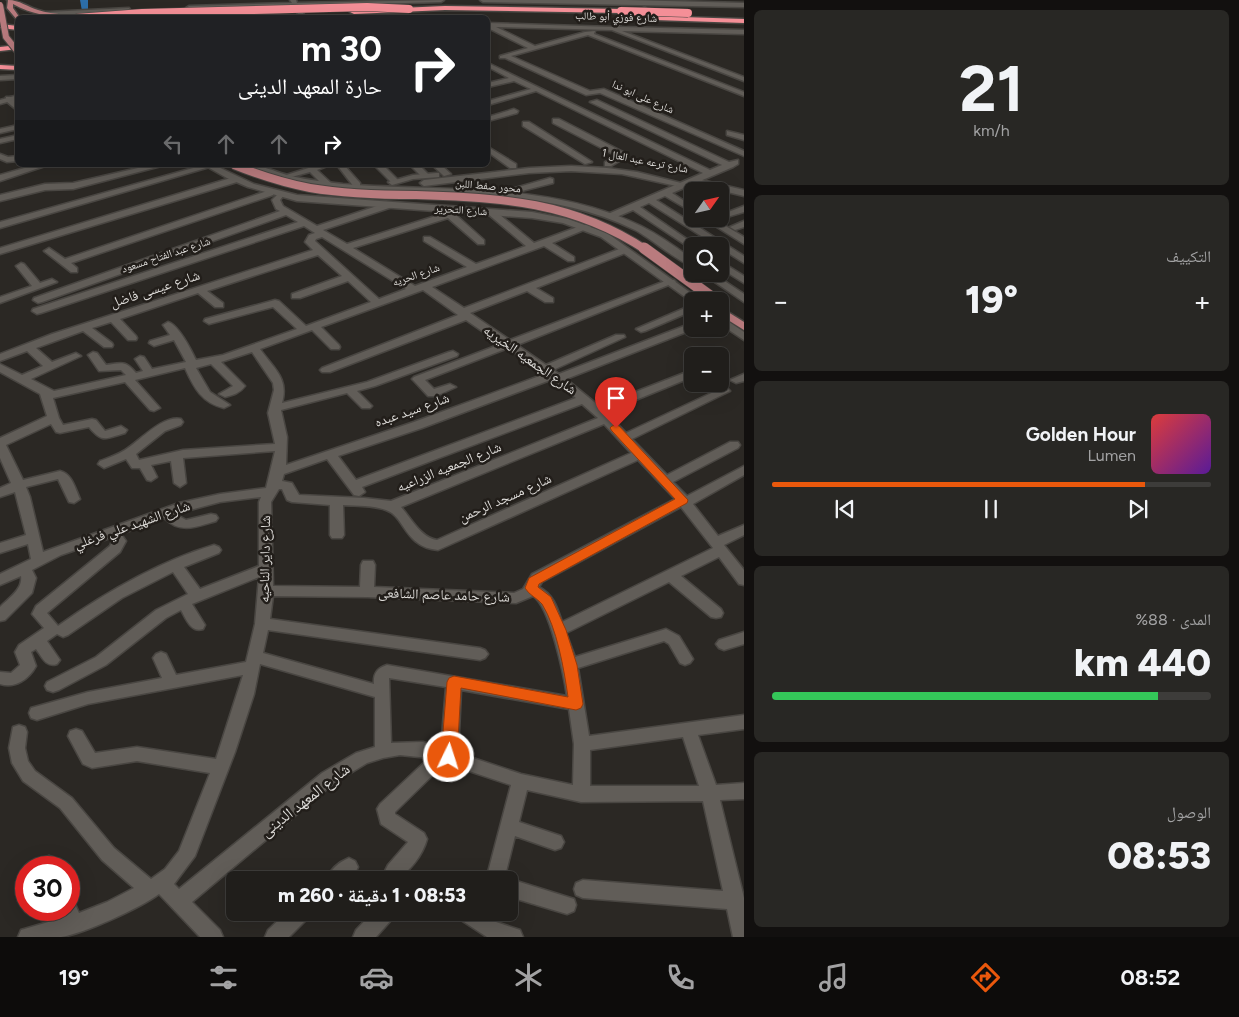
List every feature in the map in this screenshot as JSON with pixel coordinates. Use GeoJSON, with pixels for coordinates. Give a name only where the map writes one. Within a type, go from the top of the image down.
{"type":"FeatureCollection","features":[{"type":"Feature","properties":{"kind":"highway"},"geometry":{"type":"LineString","coordinates":[[75,12],[134,13],[385,7],[409,9]]}},
{"type":"Feature","properties":{"kind":"highway"},"geometry":{"type":"LineString","coordinates":[[308,15],[409,9],[744,14]]}},
{"type":"Feature","properties":{"kind":"highway"},"geometry":{"type":"LineString","coordinates":[[482,15],[490,14]]}},
{"type":"Feature","properties":{"kind":"highway"},"geometry":{"type":"LineString","coordinates":[[459,15],[490,14],[744,21]]}},
{"type":"Feature","properties":{"kind":"highway"},"geometry":{"type":"LineString","coordinates":[[0,26],[15,28]]}},
{"type":"Feature","properties":{"kind":"highway"},"geometry":{"type":"LineString","coordinates":[[0,42],[15,40]]}},
{"type":"Feature","properties":{"kind":"highway"},"geometry":{"type":"LineString","coordinates":[[0,50],[15,48]]}},
{"type":"Feature","properties":{"kind":"highway"},"geometry":{"type":"LineString","coordinates":[[0,67],[15,68]]}},
{"type":"Feature","properties":{"kind":"highway"},"geometry":{"type":"LineString","coordinates":[[0,77],[15,77]]}},
{"type":"Feature","properties":{"kind":"main road"},"geometry":{"type":"LineString","coordinates":[[15,15],[10,8],[10,0],[26,8],[56,15]]}},
{"type":"Feature","properties":{"kind":"main road"},"geometry":{"type":"LineString","coordinates":[[0,5],[1,35],[7,45],[15,50]]}},
{"type":"Feature","properties":{"kind":"main road"},"geometry":{"type":"LineString","coordinates":[[10,8],[20,15]]}},
{"type":"Feature","properties":{"kind":"main road"},"geometry":{"type":"LineString","coordinates":[[197,15],[278,13],[342,8]]}},
{"type":"Feature","properties":{"kind":"main road","name":"محور صفط اللبن"},"geometry":{"type":"LineString","coordinates":[[231,167],[262,180],[310,191],[364,196],[499,201],[552,211],[585,221],[622,238],[697,292]]}},
{"type":"Feature","properties":{"kind":"main road","name":"محور صفط اللبن"},"geometry":{"type":"LineString","coordinates":[[239,167],[266,178],[312,188],[365,193],[500,198],[555,208],[580,215],[626,236],[705,292]]}},
{"type":"Feature","properties":{"kind":"main road","name":"محور صفط اللبن"},"geometry":{"type":"LineString","coordinates":[[729,310],[744,321]]}},
{"type":"Feature","properties":{"kind":"main road"},"geometry":{"type":"LineString","coordinates":[[729,316],[744,327]]}},
{"type":"Feature","properties":{"kind":"street"},"geometry":{"type":"LineString","coordinates":[[47,14],[95,9],[442,0]]}},
{"type":"Feature","properties":{"kind":"street"},"geometry":{"type":"LineString","coordinates":[[483,0],[610,0],[744,5]]}},
{"type":"Feature","properties":{"kind":"street"},"geometry":{"type":"LineString","coordinates":[[682,4],[694,0]]}},
{"type":"Feature","properties":{"kind":"street"},"geometry":{"type":"LineString","coordinates":[[490,62],[505,56],[611,27],[646,8],[645,2]]}},
{"type":"Feature","properties":{"kind":"street"},"geometry":{"type":"LineString","coordinates":[[294,4],[301,15]]}},
{"type":"Feature","properties":{"kind":"street","name":"شارع فوزي أبو طالب"},"geometry":{"type":"LineString","coordinates":[[490,25],[744,32]]}},
{"type":"Feature","properties":{"kind":"street"},"geometry":{"type":"LineString","coordinates":[[520,25],[542,35]]}},
{"type":"Feature","properties":{"kind":"street"},"geometry":{"type":"LineString","coordinates":[[490,26],[534,48]]}},
{"type":"Feature","properties":{"kind":"street"},"geometry":{"type":"LineString","coordinates":[[611,27],[744,79]]}},
{"type":"Feature","properties":{"kind":"street"},"geometry":{"type":"LineString","coordinates":[[625,28],[744,71]]}},
{"type":"Feature","properties":{"kind":"street"},"geometry":{"type":"LineString","coordinates":[[587,33],[744,94]]}},
{"type":"Feature","properties":{"kind":"street"},"geometry":{"type":"LineString","coordinates":[[549,38],[557,41]]}},
{"type":"Feature","properties":{"kind":"street"},"geometry":{"type":"LineString","coordinates":[[514,47],[523,51]]}},
{"type":"Feature","properties":{"kind":"street","name":"شارع على ابو ندا"},"geometry":{"type":"LineString","coordinates":[[505,56],[589,93],[601,91],[744,154]]}},
{"type":"Feature","properties":{"kind":"street"},"geometry":{"type":"LineString","coordinates":[[490,64],[709,173]]}},
{"type":"Feature","properties":{"kind":"street"},"geometry":{"type":"LineString","coordinates":[[490,84],[516,78]]}},
{"type":"Feature","properties":{"kind":"street"},"geometry":{"type":"LineString","coordinates":[[490,102],[537,88]]}},
{"type":"Feature","properties":{"kind":"street"},"geometry":{"type":"LineString","coordinates":[[0,102],[15,97]]}},
{"type":"Feature","properties":{"kind":"street"},"geometry":{"type":"LineString","coordinates":[[9,99],[15,106]]}},
{"type":"Feature","properties":{"kind":"street"},"geometry":{"type":"LineString","coordinates":[[594,102],[730,165]]}},
{"type":"Feature","properties":{"kind":"street"},"geometry":{"type":"LineString","coordinates":[[490,118],[514,111]]}},
{"type":"Feature","properties":{"kind":"street"},"geometry":{"type":"LineString","coordinates":[[556,121],[620,154],[622,158],[608,164]]}},
{"type":"Feature","properties":{"kind":"street"},"geometry":{"type":"LineString","coordinates":[[526,124],[588,162]]}},
{"type":"Feature","properties":{"kind":"street"},"geometry":{"type":"LineString","coordinates":[[0,131],[15,128]]}},
{"type":"Feature","properties":{"kind":"street"},"geometry":{"type":"LineString","coordinates":[[730,132],[744,138]]}},
{"type":"Feature","properties":{"kind":"street"},"geometry":{"type":"LineString","coordinates":[[0,141],[15,138]]}},
{"type":"Feature","properties":{"kind":"street"},"geometry":{"type":"LineString","coordinates":[[490,150],[513,166]]}},
{"type":"Feature","properties":{"kind":"street"},"geometry":{"type":"LineString","coordinates":[[1,157],[7,160],[15,159]]}},
{"type":"Feature","properties":{"kind":"street","name":"شارع الحريه"},"geometry":{"type":"LineString","coordinates":[[254,348],[377,302],[546,243],[744,159]]}},
{"type":"Feature","properties":{"kind":"street","name":"شارع ترعه عبد العال 1"},"geometry":{"type":"LineString","coordinates":[[340,186],[394,182],[426,176],[513,166],[588,162],[639,168],[744,194]]}},
{"type":"Feature","properties":{"kind":"street"},"geometry":{"type":"LineString","coordinates":[[0,178],[37,167]]}},
{"type":"Feature","properties":{"kind":"street"},"geometry":{"type":"LineString","coordinates":[[0,198],[45,187],[74,186],[153,167]]}},
{"type":"Feature","properties":{"kind":"street"},"geometry":{"type":"LineString","coordinates":[[0,225],[202,167]]}},
{"type":"Feature","properties":{"kind":"street","name":"شارع التحرير"},"geometry":{"type":"LineString","coordinates":[[212,167],[234,180],[275,194],[544,217],[586,227],[604,235],[685,292]]}},
{"type":"Feature","properties":{"kind":"street","name":"شارع التحرير"},"geometry":{"type":"LineString","coordinates":[[257,167],[284,177],[328,186],[502,193],[571,204],[611,216],[638,228],[684,258]]}},
{"type":"Feature","properties":{"kind":"street"},"geometry":{"type":"LineString","coordinates":[[284,177],[319,167]]}},
{"type":"Feature","properties":{"kind":"street"},"geometry":{"type":"LineString","coordinates":[[341,167],[357,185]]}},
{"type":"Feature","properties":{"kind":"street"},"geometry":{"type":"LineString","coordinates":[[380,167],[394,182]]}},
{"type":"Feature","properties":{"kind":"street"},"geometry":{"type":"LineString","coordinates":[[416,167],[426,176]]}},
{"type":"Feature","properties":{"kind":"street"},"geometry":{"type":"LineString","coordinates":[[438,167],[447,174]]}},
{"type":"Feature","properties":{"kind":"street","name":"شارع ترعه عبد العال 1"},"geometry":{"type":"LineString","coordinates":[[394,182],[415,184],[531,172],[592,169],[634,174],[682,185]]}},
{"type":"Feature","properties":{"kind":"street"},"geometry":{"type":"LineString","coordinates":[[313,171],[328,186]]}},
{"type":"Feature","properties":{"kind":"street"},"geometry":{"type":"LineString","coordinates":[[0,251],[234,180]]}},
{"type":"Feature","properties":{"kind":"street"},"geometry":{"type":"LineString","coordinates":[[502,193],[550,181]]}},
{"type":"Feature","properties":{"kind":"street"},"geometry":{"type":"LineString","coordinates":[[665,192],[684,204]]}},
{"type":"Feature","properties":{"kind":"street"},"geometry":{"type":"LineString","coordinates":[[64,262],[275,194],[276,203],[279,208],[287,212]]}},
{"type":"Feature","properties":{"kind":"street"},"geometry":{"type":"LineString","coordinates":[[729,196],[744,200]]}},
{"type":"Feature","properties":{"kind":"street"},"geometry":{"type":"LineString","coordinates":[[649,199],[744,260]]}},
{"type":"Feature","properties":{"kind":"street"},"geometry":{"type":"LineString","coordinates":[[377,302],[310,240],[319,232],[389,205]]}},
{"type":"Feature","properties":{"kind":"street"},"geometry":{"type":"LineString","coordinates":[[633,206],[684,239]]}},
{"type":"Feature","properties":{"kind":"street"},"geometry":{"type":"LineString","coordinates":[[729,213],[744,209]]}},
{"type":"Feature","properties":{"kind":"street"},"geometry":{"type":"LineString","coordinates":[[345,248],[464,210]]}},
{"type":"Feature","properties":{"kind":"street","name":"شارع الجمعيه الخيريه"},"geometry":{"type":"LineString","coordinates":[[287,212],[345,248],[464,314],[585,399],[666,481],[744,580]]}},
{"type":"Feature","properties":{"kind":"street","name":"شارع عبد الفتاح مسعود"},"geometry":{"type":"LineString","coordinates":[[287,212],[37,308],[304,222]]}},
{"type":"Feature","properties":{"kind":"street"},"geometry":{"type":"LineString","coordinates":[[491,212],[534,247]]}},
{"type":"Feature","properties":{"kind":"street"},"geometry":{"type":"LineString","coordinates":[[450,215],[481,242]]}},
{"type":"Feature","properties":{"kind":"street"},"geometry":{"type":"LineString","coordinates":[[734,227],[744,224]]}},
{"type":"Feature","properties":{"kind":"street"},"geometry":{"type":"LineString","coordinates":[[723,228],[744,241]]}},
{"type":"Feature","properties":{"kind":"street"},"geometry":{"type":"LineString","coordinates":[[427,239],[476,268]]}},
{"type":"Feature","properties":{"kind":"street"},"geometry":{"type":"LineString","coordinates":[[546,243],[571,259]]}},
{"type":"Feature","properties":{"kind":"street"},"geometry":{"type":"LineString","coordinates":[[11,248],[38,287]]}},
{"type":"Feature","properties":{"kind":"street"},"geometry":{"type":"LineString","coordinates":[[49,250],[74,270]]}},
{"type":"Feature","properties":{"kind":"street"},"geometry":{"type":"LineString","coordinates":[[326,370],[528,287],[625,250]]}},
{"type":"Feature","properties":{"kind":"street","name":"شارع عيسى فاضل"},"geometry":{"type":"LineString","coordinates":[[0,358],[27,346],[113,317],[320,251]]}},
{"type":"Feature","properties":{"kind":"street"},"geometry":{"type":"LineString","coordinates":[[729,270],[744,280]]}},
{"type":"Feature","properties":{"kind":"street"},"geometry":{"type":"LineString","coordinates":[[296,296],[350,277]]}},
{"type":"Feature","properties":{"kind":"street"},"geometry":{"type":"LineString","coordinates":[[1,298],[52,282]]}},
{"type":"Feature","properties":{"kind":"street"},"geometry":{"type":"LineString","coordinates":[[450,387],[432,394],[418,379],[671,282]]}},
{"type":"Feature","properties":{"kind":"street"},"geometry":{"type":"LineString","coordinates":[[720,282],[744,299]]}},
{"type":"Feature","properties":{"kind":"street"},"geometry":{"type":"LineString","coordinates":[[528,287],[549,300]]}},
{"type":"Feature","properties":{"kind":"street"},"geometry":{"type":"LineString","coordinates":[[199,289],[219,305]]}},
{"type":"Feature","properties":{"kind":"street"},"geometry":{"type":"LineString","coordinates":[[209,321],[275,303],[335,347]]}},
{"type":"Feature","properties":{"kind":"street"},"geometry":{"type":"LineString","coordinates":[[641,329],[684,311]]}},
{"type":"Feature","properties":{"kind":"street"},"geometry":{"type":"LineString","coordinates":[[113,317],[132,338]]}},
{"type":"Feature","properties":{"kind":"street"},"geometry":{"type":"LineString","coordinates":[[168,325],[177,336],[203,394],[212,402],[225,399],[239,386],[214,361]]}},
{"type":"Feature","properties":{"kind":"street"},"geometry":{"type":"LineString","coordinates":[[729,325],[744,336]]}},
{"type":"Feature","properties":{"kind":"street"},"geometry":{"type":"LineString","coordinates":[[84,327],[108,345]]}},
{"type":"Feature","properties":{"kind":"street"},"geometry":{"type":"LineString","coordinates":[[552,374],[684,329]]}},
{"type":"Feature","properties":{"kind":"street"},"geometry":{"type":"LineString","coordinates":[[154,343],[177,336]]}},
{"type":"Feature","properties":{"kind":"street"},"geometry":{"type":"LineString","coordinates":[[552,374],[620,337]]}},
{"type":"Feature","properties":{"kind":"street"},"geometry":{"type":"LineString","coordinates":[[27,346],[50,366]]}},
{"type":"Feature","properties":{"kind":"street"},"geometry":{"type":"LineString","coordinates":[[0,367],[45,392],[53,394],[75,393],[149,372],[214,361],[254,348]]}},
{"type":"Feature","properties":{"kind":"street","name":"شارع داير الناحيه"},"geometry":{"type":"LineString","coordinates":[[80,915],[113,909],[156,887],[180,866],[186,856],[221,766],[246,694],[262,624],[266,591],[265,502],[275,482],[281,447],[274,408],[280,390],[279,383],[254,348]]}},
{"type":"Feature","properties":{"kind":"street"},"geometry":{"type":"LineString","coordinates":[[274,408],[350,390],[453,354]]}},
{"type":"Feature","properties":{"kind":"street"},"geometry":{"type":"LineString","coordinates":[[22,379],[76,356]]}},
{"type":"Feature","properties":{"kind":"street"},"geometry":{"type":"LineString","coordinates":[[93,356],[103,369],[124,366],[130,377],[154,408]]}},
{"type":"Feature","properties":{"kind":"street"},"geometry":{"type":"LineString","coordinates":[[140,359],[149,372]]}},
{"type":"Feature","properties":{"kind":"street","name":"شارع سيد عبده"},"geometry":{"type":"LineString","coordinates":[[275,482],[330,454],[552,374]]}},
{"type":"Feature","properties":{"kind":"street","name":"شارع الجمعيه الزراعيه"},"geometry":{"type":"LineString","coordinates":[[275,482],[287,486],[292,497],[297,500],[364,502],[392,506],[602,415],[684,377]]}},
{"type":"Feature","properties":{"kind":"street"},"geometry":{"type":"LineString","coordinates":[[350,390],[366,406]]}},
{"type":"Feature","properties":{"kind":"street"},"geometry":{"type":"LineString","coordinates":[[45,392],[53,418],[60,429],[92,423],[95,424],[102,435],[121,430]]}},
{"type":"Feature","properties":{"kind":"street"},"geometry":{"type":"LineString","coordinates":[[625,438],[722,392]]}},
{"type":"Feature","properties":{"kind":"street"},"geometry":{"type":"LineString","coordinates":[[355,485],[585,399]]}},
{"type":"Feature","properties":{"kind":"street"},"geometry":{"type":"LineString","coordinates":[[38,559],[34,537],[19,485],[0,443],[53,418]]}},
{"type":"Feature","properties":{"kind":"street"},"geometry":{"type":"LineString","coordinates":[[104,464],[129,453],[161,428],[176,422]]}},
{"type":"Feature","properties":{"kind":"street"},"geometry":{"type":"LineString","coordinates":[[666,481],[734,445]]}},
{"type":"Feature","properties":{"kind":"street"},"geometry":{"type":"LineString","coordinates":[[129,453],[129,456],[136,465],[177,455],[281,447]]}},
{"type":"Feature","properties":{"kind":"street"},"geometry":{"type":"LineString","coordinates":[[330,454],[355,485],[364,502]]}},
{"type":"Feature","properties":{"kind":"street","name":"شارع مسجد الرحمن"},"geometry":{"type":"LineString","coordinates":[[392,506],[424,542],[432,545],[438,544],[640,454]]}},
{"type":"Feature","properties":{"kind":"street"},"geometry":{"type":"LineString","coordinates":[[177,455],[180,482]]}},
{"type":"Feature","properties":{"kind":"street"},"geometry":{"type":"LineString","coordinates":[[144,464],[151,477]]}},
{"type":"Feature","properties":{"kind":"street","name":"شارع حامد عاصم الشافعى"},"geometry":{"type":"LineString","coordinates":[[266,591],[367,592],[516,598],[526,595],[537,578],[744,470]]}},
{"type":"Feature","properties":{"kind":"street"},"geometry":{"type":"LineString","coordinates":[[0,493],[19,485],[64,476],[74,499]]}},
{"type":"Feature","properties":{"kind":"street","name":"شارع الشهيد علي فرغلي"},"geometry":{"type":"LineString","coordinates":[[0,580],[38,559],[165,512],[275,482]]}},
{"type":"Feature","properties":{"kind":"street"},"geometry":{"type":"LineString","coordinates":[[336,501],[337,535]]}},
{"type":"Feature","properties":{"kind":"street"},"geometry":{"type":"LineString","coordinates":[[165,512],[176,523],[181,525],[211,518]]}},
{"type":"Feature","properties":{"kind":"street"},"geometry":{"type":"LineString","coordinates":[[559,630],[670,575],[744,530]]}},
{"type":"Feature","properties":{"kind":"street"},"geometry":{"type":"LineString","coordinates":[[0,678],[10,679],[25,672],[28,666],[23,652],[52,630],[51,626],[39,614],[41,610],[115,549],[119,541],[112,531]]}},
{"type":"Feature","properties":{"kind":"street"},"geometry":{"type":"LineString","coordinates":[[0,548],[34,537]]}},
{"type":"Feature","properties":{"kind":"street"},"geometry":{"type":"LineString","coordinates":[[63,632],[117,592],[175,564],[214,550]]}},
{"type":"Feature","properties":{"kind":"street"},"geometry":{"type":"LineString","coordinates":[[175,564],[190,599],[198,625]]}},
{"type":"Feature","properties":{"kind":"street"},"geometry":{"type":"LineString","coordinates":[[367,592],[368,565]]}},
{"type":"Feature","properties":{"kind":"street"},"geometry":{"type":"LineString","coordinates":[[0,616],[27,589],[29,578],[24,567]]}},
{"type":"Feature","properties":{"kind":"street"},"geometry":{"type":"LineString","coordinates":[[53,686],[101,661],[151,620],[190,599],[266,569]]}},
{"type":"Feature","properties":{"kind":"street"},"geometry":{"type":"LineString","coordinates":[[670,575],[716,613]]}},
{"type":"Feature","properties":{"kind":"street"},"geometry":{"type":"LineString","coordinates":[[531,588],[546,600],[559,630],[570,665],[582,744],[581,794]]}},
{"type":"Feature","properties":{"kind":"street"},"geometry":{"type":"LineString","coordinates":[[262,624],[480,654]]}},
{"type":"Feature","properties":{"kind":"street"},"geometry":{"type":"LineString","coordinates":[[570,665],[666,635],[674,640],[685,659]]}},
{"type":"Feature","properties":{"kind":"street"},"geometry":{"type":"LineString","coordinates":[[724,644],[744,638]]}},
{"type":"Feature","properties":{"kind":"street"},"geometry":{"type":"LineString","coordinates":[[38,640],[52,660]]}},
{"type":"Feature","properties":{"kind":"street"},"geometry":{"type":"LineString","coordinates":[[161,658],[171,682]]}},
{"type":"Feature","properties":{"kind":"street"},"geometry":{"type":"LineString","coordinates":[[38,713],[88,698],[171,682],[254,662],[383,693]]}},
{"type":"Feature","properties":{"kind":"street"},"geometry":{"type":"LineString","coordinates":[[383,751],[383,693],[381,676],[387,671],[576,704]]}},
{"type":"Feature","properties":{"kind":"street"},"geometry":{"type":"LineString","coordinates":[[395,871],[416,847],[418,839],[387,818],[386,809],[446,756],[454,682]]}},
{"type":"Feature","properties":{"kind":"street"},"geometry":{"type":"LineString","coordinates":[[582,744],[744,722]]}},
{"type":"Feature","properties":{"kind":"street"},"geometry":{"type":"LineString","coordinates":[[688,730],[710,793],[743,937]]}},
{"type":"Feature","properties":{"kind":"street"},"geometry":{"type":"LineString","coordinates":[[19,732],[16,748],[20,763],[29,776],[66,802],[108,854],[178,901],[213,937]]}},
{"type":"Feature","properties":{"kind":"street"},"geometry":{"type":"LineString","coordinates":[[76,736],[92,761],[137,754],[221,766]]}},
{"type":"Feature","properties":{"kind":"street","name":"شارع المعهد الدينى"},"geometry":{"type":"LineString","coordinates":[[178,901],[328,778],[362,758],[383,751],[400,748],[423,749],[521,780],[581,794],[710,793],[744,790]]}},
{"type":"Feature","properties":{"kind":"street"},"geometry":{"type":"LineString","coordinates":[[497,871],[521,780]]}},
{"type":"Feature","properties":{"kind":"street"},"geometry":{"type":"LineString","coordinates":[[509,826],[555,842]]}},
{"type":"Feature","properties":{"kind":"street"},"geometry":{"type":"LineString","coordinates":[[345,871],[349,867]]}},
{"type":"Feature","properties":{"kind":"street"},"geometry":{"type":"LineString","coordinates":[[582,889],[736,901]]}},
{"type":"Feature","properties":{"kind":"street"},"geometry":{"type":"LineString","coordinates":[[518,890],[567,905]]}},
{"type":"Feature","properties":{"kind":"street","name":"شارع داير الناحيه"},"geometry":{"type":"LineString","coordinates":[[28,937],[62,921]]}},
{"type":"Feature","properties":{"kind":"street"},"geometry":{"type":"LineString","coordinates":[[275,937],[292,921]]}},
{"type":"Feature","properties":{"kind":"street"},"geometry":{"type":"LineString","coordinates":[[363,937],[378,921]]}},
{"type":"Feature","properties":{"kind":"street"},"geometry":{"type":"LineString","coordinates":[[488,921],[490,929],[512,937]]}},
{"type":"Feature","properties":{"kind":"waterway"},"geometry":{"type":"LineString","coordinates":[[84,0],[85,9]]}},
{"type":"Feature","properties":{"kind":"route"},"geometry":{"type":"LineString","coordinates":[[449,757],[454,682],[576,704],[570,665],[559,630],[546,600],[531,588],[534,581],[682,500],[616,428]]}}]}
